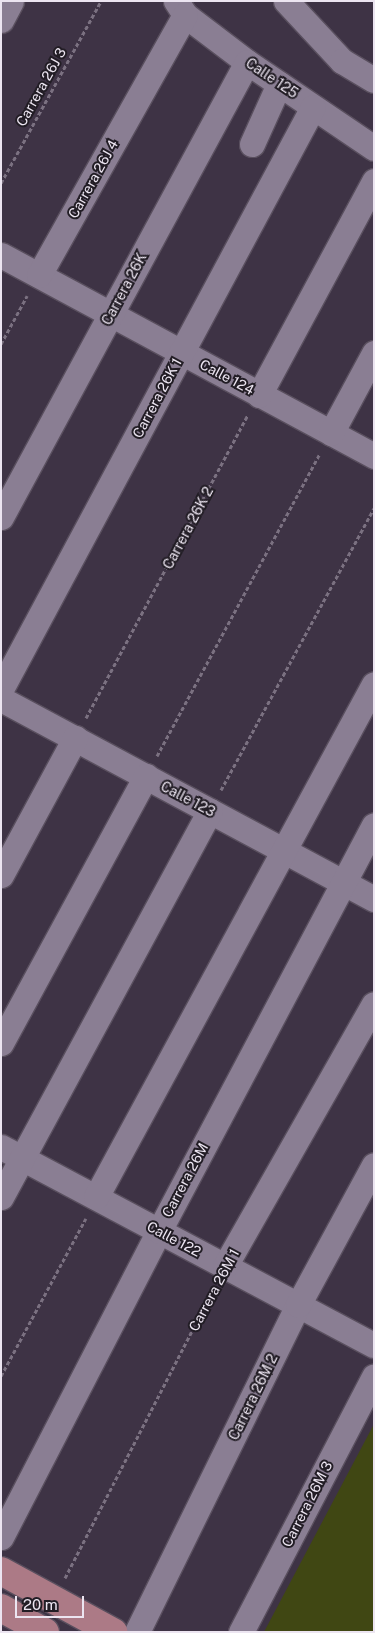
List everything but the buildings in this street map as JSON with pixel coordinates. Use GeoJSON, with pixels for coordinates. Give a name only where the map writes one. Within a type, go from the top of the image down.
{"type":"FeatureCollection","features":[{"type":"Feature","properties":{"kind":"main road"},"geometry":{"type":"LineString","coordinates":[[1,1571],[113,1632]]}},
{"type":"Feature","properties":{"kind":"main road"},"geometry":{"type":"LineString","coordinates":[[1,1608],[45,1632]]}},
{"type":"Feature","properties":{"kind":"street"},"geometry":{"type":"LineString","coordinates":[[1,20],[11,1]]}},
{"type":"Feature","properties":{"kind":"street"},"geometry":{"type":"LineString","coordinates":[[286,1],[342,61],[374,80]]}},
{"type":"Feature","properties":{"kind":"street","name":"Calle 125"},"geometry":{"type":"LineString","coordinates":[[181,8],[247,62],[374,148]]}},
{"type":"Feature","properties":{"kind":"street","name":"Carrera 26J 4"},"geometry":{"type":"LineString","coordinates":[[38,275],[181,8]]}},
{"type":"Feature","properties":{"kind":"street","name":"Carrera 26K"},"geometry":{"type":"LineString","coordinates":[[1,516],[247,62]]}},
{"type":"Feature","properties":{"kind":"street"},"geometry":{"type":"LineString","coordinates":[[252,144],[279,84]]}},
{"type":"Feature","properties":{"kind":"street","name":"Carrera 26K 1"},"geometry":{"type":"LineString","coordinates":[[1,689],[313,107]]}},
{"type":"Feature","properties":{"kind":"street"},"geometry":{"type":"LineString","coordinates":[[259,394],[374,181]]}},
{"type":"Feature","properties":{"kind":"street","name":"Calle 124"},"geometry":{"type":"LineString","coordinates":[[1,255],[374,456]]}},
{"type":"Feature","properties":{"kind":"street"},"geometry":{"type":"LineString","coordinates":[[331,433],[374,353]]}},
{"type":"Feature","properties":{"kind":"street"},"geometry":{"type":"LineString","coordinates":[[96,1198],[374,684]]}},
{"type":"Feature","properties":{"kind":"street","name":"Calle 123"},"geometry":{"type":"LineString","coordinates":[[1,698],[374,899]]}},
{"type":"Feature","properties":{"kind":"street"},"geometry":{"type":"LineString","coordinates":[[1,874],[75,738]]}},
{"type":"Feature","properties":{"kind":"street"},"geometry":{"type":"LineString","coordinates":[[1,1043],[146,776]]}},
{"type":"Feature","properties":{"kind":"street"},"geometry":{"type":"LineString","coordinates":[[1,1196],[12,1152],[210,811]]}},
{"type":"Feature","properties":{"kind":"street","name":"Carrera 26M"},"geometry":{"type":"LineString","coordinates":[[1,1537],[158,1231],[374,825]]}},
{"type":"Feature","properties":{"kind":"street","name":"Carrera 26M 1"},"geometry":{"type":"LineString","coordinates":[[225,1266],[374,1004]]}},
{"type":"Feature","properties":{"kind":"street","name":"Calle 122"},"geometry":{"type":"LineString","coordinates":[[12,1152],[374,1345]]}},
{"type":"Feature","properties":{"kind":"street","name":"Carrera 26M 2"},"geometry":{"type":"LineString","coordinates":[[137,1632],[298,1305],[374,1165]]}},
{"type":"Feature","properties":{"kind":"street","name":"Carrera 26M 3"},"geometry":{"type":"LineString","coordinates":[[241,1632],[374,1376]]}},
{"type":"Feature","properties":{"kind":"path","name":"Carrera 26J 3"},"geometry":{"type":"LineString","coordinates":[[1,183],[101,1]]}},
{"type":"Feature","properties":{"kind":"path"},"geometry":{"type":"LineString","coordinates":[[1,344],[38,275]]}},
{"type":"Feature","properties":{"kind":"path","name":"Carrera 26K 2"},"geometry":{"type":"LineString","coordinates":[[75,738],[259,394]]}},
{"type":"Feature","properties":{"kind":"path"},"geometry":{"type":"LineString","coordinates":[[146,776],[331,433]]}},
{"type":"Feature","properties":{"kind":"path"},"geometry":{"type":"LineString","coordinates":[[210,811],[374,508]]}},
{"type":"Feature","properties":{"kind":"path"},"geometry":{"type":"LineString","coordinates":[[1,1376],[96,1198]]}},
{"type":"Feature","properties":{"kind":"path","name":"Carrera 26M 1"},"geometry":{"type":"LineString","coordinates":[[63,1581],[225,1266]]}},
{"type":"Feature","properties":{"kind":"green space"},"geometry":{"type":"Polygon","coordinates":[[[374,1424],[374,1632],[264,1632],[374,1424]]]}}]}
